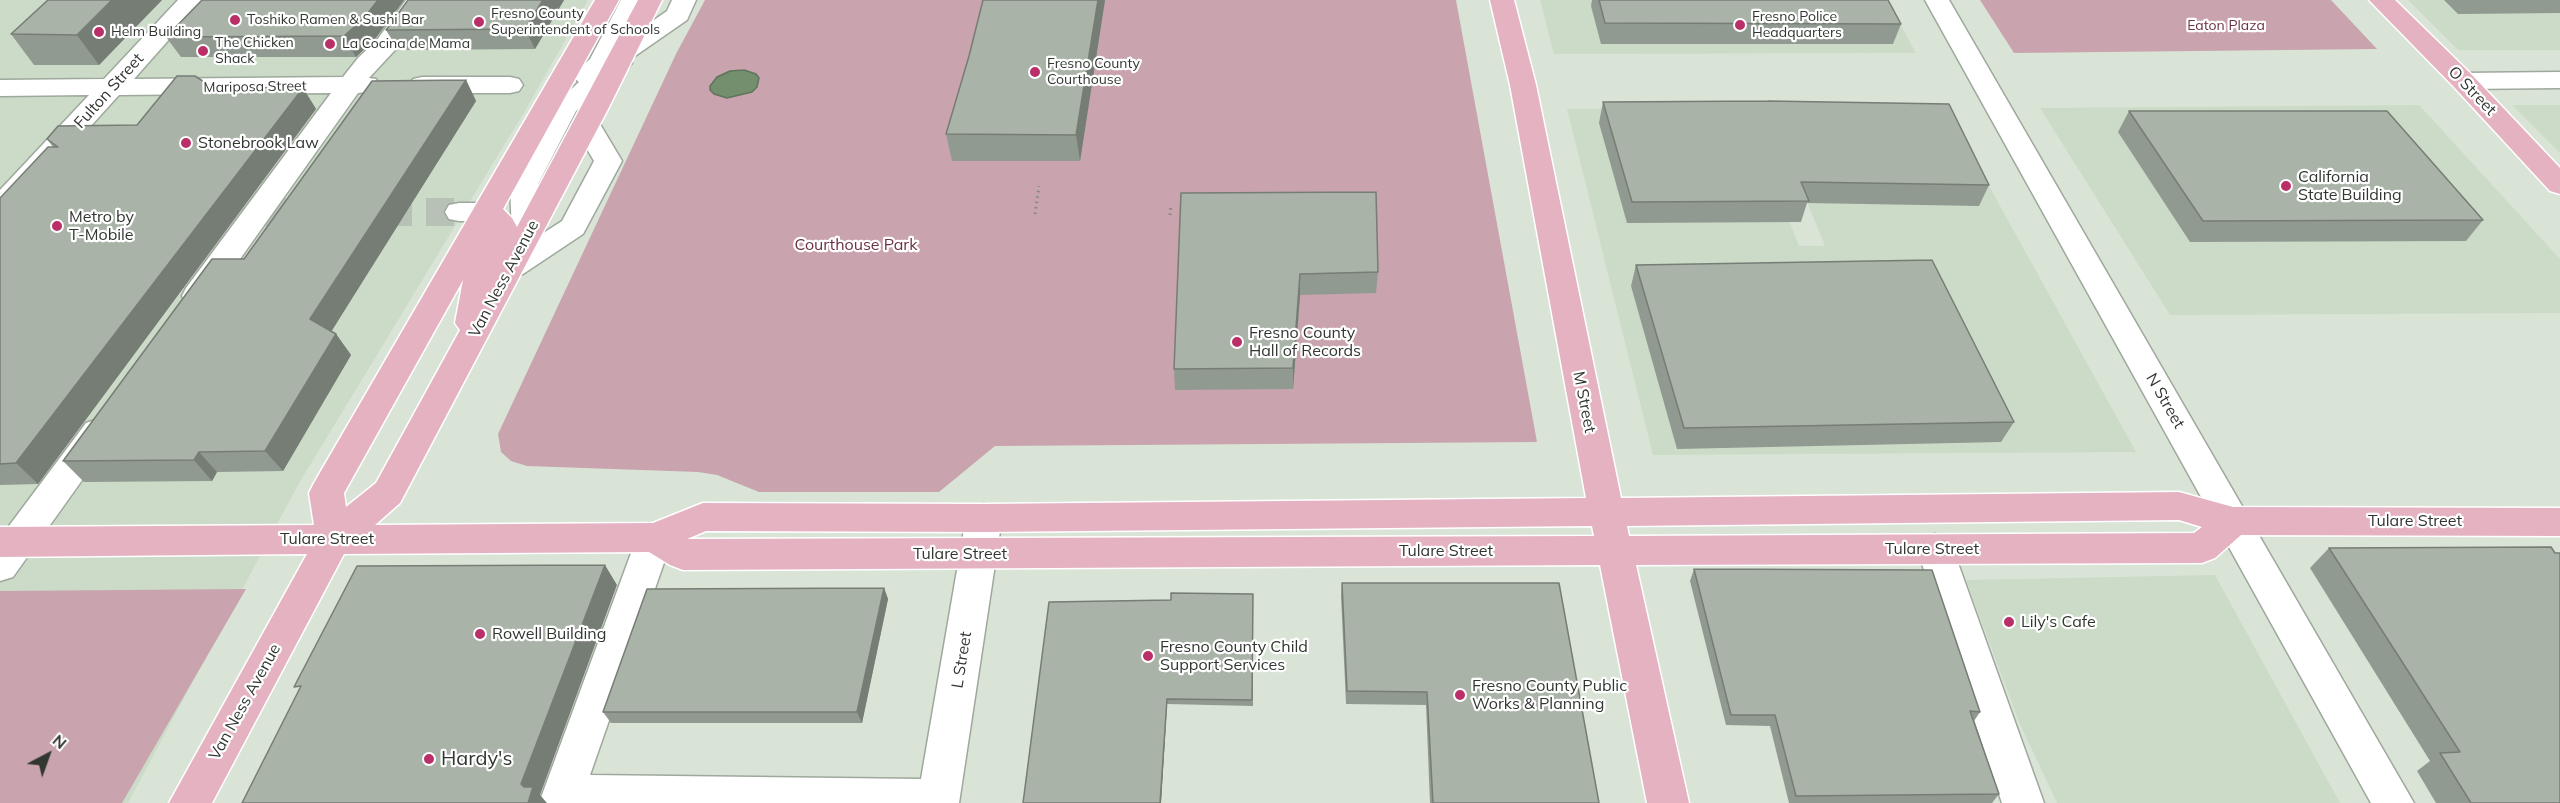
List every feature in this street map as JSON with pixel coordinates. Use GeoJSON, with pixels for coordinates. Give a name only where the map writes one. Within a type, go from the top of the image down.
{"type":"FeatureCollection","features":[{"type":"Feature","properties":{"kind":"main road"},"geometry":{"type":"LineString","coordinates":[[334,538],[326,493],[472,212],[546,108],[607,0]]}},
{"type":"Feature","properties":{"kind":"main road","name":"Van Ness Avenue"},"geometry":{"type":"LineString","coordinates":[[190,803],[334,538],[388,493],[587,125],[650,0]]}},
{"type":"Feature","properties":{"kind":"main road","name":"M Street"},"geometry":{"type":"LineString","coordinates":[[1502,0],[1523,85],[1606,511],[1668,803]]}},
{"type":"Feature","properties":{"kind":"main road","name":"O Street"},"geometry":{"type":"LineString","coordinates":[[2381,0],[2463,81],[2560,185]]}},
{"type":"Feature","properties":{"kind":"main road"},"geometry":{"type":"LineString","coordinates":[[466,351],[479,273],[502,233],[502,225],[496,217],[472,212]]}},
{"type":"Feature","properties":{"kind":"main road","name":"Tulare Street"},"geometry":{"type":"LineString","coordinates":[[6,550],[334,538],[655,537],[683,555],[981,536],[1606,511],[2179,506],[2234,521],[2560,522]]}},
{"type":"Feature","properties":{"kind":"main road","name":"Tulare Street"},"geometry":{"type":"LineString","coordinates":[[981,536],[1614,550],[2202,548],[2234,521]]}},
{"type":"Feature","properties":{"kind":"street","name":"Fulton Street"},"geometry":{"type":"LineString","coordinates":[[0,208],[192,0]]}},
{"type":"Feature","properties":{"kind":"street"},"geometry":{"type":"LineString","coordinates":[[180,319],[367,63],[386,45],[419,0]]}},
{"type":"Feature","properties":{"kind":"street"},"geometry":{"type":"LineString","coordinates":[[546,108],[602,63],[633,0]]}},
{"type":"Feature","properties":{"kind":"street"},"geometry":{"type":"LineString","coordinates":[[527,235],[524,184],[565,107],[622,57],[678,15],[684,0]]}},
{"type":"Feature","properties":{"kind":"street","name":"N Street"},"geometry":{"type":"LineString","coordinates":[[1937,0],[2393,803]]}},
{"type":"Feature","properties":{"kind":"street"},"geometry":{"type":"LineString","coordinates":[[2463,81],[2560,80]]}},
{"type":"Feature","properties":{"kind":"street","name":"Mariposa Street"},"geometry":{"type":"LineString","coordinates":[[0,88],[510,85]]}},
{"type":"Feature","properties":{"kind":"street"},"geometry":{"type":"LineString","coordinates":[[508,270],[573,227],[608,160],[587,125]]}},
{"type":"Feature","properties":{"kind":"street"},"geometry":{"type":"LineString","coordinates":[[6,550],[117,406]]}},
{"type":"Feature","properties":{"kind":"street","name":"L Street"},"geometry":{"type":"LineString","coordinates":[[938,801],[981,536]]}},
{"type":"Feature","properties":{"kind":"street"},"geometry":{"type":"LineString","coordinates":[[655,537],[562,799],[938,801]]}},
{"type":"Feature","properties":{"kind":"street"},"geometry":{"type":"LineString","coordinates":[[1935,549],[2024,803]]}},
{"type":"Feature","properties":{"kind":"path"},"geometry":{"type":"LineString","coordinates":[[1035,214],[1039,186]]}},
{"type":"Feature","properties":{"kind":"path"},"geometry":{"type":"LineString","coordinates":[[1170,214],[1171,204]]}},
{"type":"Feature","properties":{"kind":"shaded area"},"geometry":{"type":"Polygon","coordinates":[[[0,0],[588,0],[526,109],[298,485],[128,803],[0,803],[0,0]]]}},
{"type":"Feature","properties":{"kind":"shaded area"},"geometry":{"type":"Polygon","coordinates":[[[1540,0],[1887,0],[1916,53],[1554,54],[1540,0]]]}},
{"type":"Feature","properties":{"kind":"shaded area"},"geometry":{"type":"Polygon","coordinates":[[[2408,0],[2560,0],[2560,50],[2458,50],[2408,0]]]}},
{"type":"Feature","properties":{"kind":"shaded area"},"geometry":{"type":"Polygon","coordinates":[[[744,70],[756,74],[759,78],[757,87],[752,92],[727,98],[714,94],[710,90],[710,86],[717,77],[730,71],[744,70]]]}},
{"type":"Feature","properties":{"kind":"shaded area"},"geometry":{"type":"Polygon","coordinates":[[[2419,105],[2560,259],[2560,313],[2170,315],[2040,108],[2419,105]]]}},
{"type":"Feature","properties":{"kind":"shaded area"},"geometry":{"type":"Polygon","coordinates":[[[2512,105],[2560,105],[2560,153],[2512,105]]]}},
{"type":"Feature","properties":{"kind":"shaded area"},"geometry":{"type":"Polygon","coordinates":[[[1745,108],[1799,246],[1825,246],[1769,108],[1946,108],[2136,452],[1653,455],[1567,109],[1745,108]]]}},
{"type":"Feature","properties":{"kind":"shaded area"},"geometry":{"type":"Polygon","coordinates":[[[2215,575],[2340,803],[2057,803],[2019,722],[1966,580],[2215,575]]]}},
{"type":"Feature","properties":{"kind":"green space","name":"Courthouse Park"},"geometry":{"type":"Polygon","coordinates":[[[705,0],[1456,0],[1537,442],[995,446],[939,492],[759,492],[717,475],[698,472],[527,466],[511,461],[501,452],[498,434],[676,54],[705,0]]]}},
{"type":"Feature","properties":{"kind":"green space","name":"Eaton Plaza"},"geometry":{"type":"Polygon","coordinates":[[[1980,0],[2331,0],[2377,49],[2014,53],[1980,0]]]}},
{"type":"Feature","properties":{"kind":"green space"},"geometry":{"type":"Polygon","coordinates":[[[246,589],[122,803],[0,803],[0,591],[246,589]]]}},
{"type":"Feature","properties":{"kind":"building"},"geometry":{"type":"Polygon","coordinates":[[[48,0],[112,0],[77,35],[11,34],[48,0]]]}},
{"type":"Feature","properties":{"kind":"building"},"geometry":{"type":"Polygon","coordinates":[[[202,0],[378,0],[364,18],[344,36],[166,37],[202,0]]]}},
{"type":"Feature","properties":{"kind":"building"},"geometry":{"type":"Polygon","coordinates":[[[408,0],[543,0],[525,29],[386,30],[408,0]]]}},
{"type":"Feature","properties":{"kind":"building","name":"Fresno County Courthouse"},"geometry":{"type":"Polygon","coordinates":[[[983,0],[1098,0],[1076,135],[946,134],[983,0]]]}},
{"type":"Feature","properties":{"kind":"building"},"geometry":{"type":"Polygon","coordinates":[[[1599,0],[1888,0],[1901,24],[1605,23],[1599,0]]]}},
{"type":"Feature","properties":{"kind":"building"},"geometry":{"type":"Polygon","coordinates":[[[177,76],[195,76],[212,87],[303,88],[16,463],[0,464],[0,198],[48,147],[58,147],[47,139],[58,126],[137,125],[177,76]]]}},
{"type":"Feature","properties":{"kind":"building"},"geometry":{"type":"Polygon","coordinates":[[[466,80],[310,319],[336,334],[265,451],[199,452],[194,460],[63,461],[212,259],[244,259],[372,81],[466,80]]]}},
{"type":"Feature","properties":{"kind":"building"},"geometry":{"type":"Polygon","coordinates":[[[1768,101],[1949,104],[1989,185],[1801,182],[1809,201],[1632,202],[1603,102],[1768,101]]]}},
{"type":"Feature","properties":{"kind":"building","name":"California State Building"},"geometry":{"type":"Polygon","coordinates":[[[2129,111],[2387,111],[2483,220],[2203,221],[2129,111]]]}},
{"type":"Feature","properties":{"kind":"building","name":"Fresno County Hall of Records"},"geometry":{"type":"Polygon","coordinates":[[[1376,192],[1378,272],[1300,274],[1293,368],[1174,369],[1181,193],[1376,192]]]}},
{"type":"Feature","properties":{"kind":"building"},"geometry":{"type":"Polygon","coordinates":[[[1932,260],[2014,422],[1684,428],[1636,265],[1932,260]]]}},
{"type":"Feature","properties":{"kind":"building"},"geometry":{"type":"Polygon","coordinates":[[[2551,547],[2555,553],[2560,553],[2560,803],[2471,803],[2440,753],[2460,752],[2329,548],[2551,547]]]}},
{"type":"Feature","properties":{"kind":"building"},"geometry":{"type":"Polygon","coordinates":[[[605,565],[521,784],[524,787],[533,787],[528,803],[242,803],[301,686],[294,687],[357,566],[605,565]]]}},
{"type":"Feature","properties":{"kind":"building"},"geometry":{"type":"Polygon","coordinates":[[[1694,569],[1932,570],[1980,712],[1970,711],[1999,794],[1796,796],[1775,715],[1731,715],[1694,569]]]}},
{"type":"Feature","properties":{"kind":"building","name":"Fresno County Public Works & Planning"},"geometry":{"type":"Polygon","coordinates":[[[1342,583],[1559,583],[1599,803],[1433,803],[1427,692],[1347,691],[1342,583]]]}},
{"type":"Feature","properties":{"kind":"building"},"geometry":{"type":"Polygon","coordinates":[[[884,588],[857,712],[603,712],[647,589],[884,588]]]}},
{"type":"Feature","properties":{"kind":"building","name":"Fresno County Child Support Services"},"geometry":{"type":"Polygon","coordinates":[[[1171,593],[1253,594],[1252,700],[1167,699],[1160,803],[1023,803],[1049,602],[1171,600],[1171,593]]]}},
{"type":"Feature","properties":{"kind":"tunnel"},"geometry":{"type":"LineString","coordinates":[[258,212],[459,212]]}},
{"type":"Feature","properties":{"kind":"place","name":"Toshiko Ramen & Sushi Bar"},"geometry":{"type":"Point","coordinates":[235,20]}},
{"type":"Feature","properties":{"kind":"place","name":"Fresno County Superintendent of Schools"},"geometry":{"type":"Point","coordinates":[479,22]}},
{"type":"Feature","properties":{"kind":"place","name":"Fresno Police Headquarters"},"geometry":{"type":"Point","coordinates":[1740,25]}},
{"type":"Feature","properties":{"kind":"place","name":"Helm Building"},"geometry":{"type":"Point","coordinates":[99,32]}},
{"type":"Feature","properties":{"kind":"place","name":"La Cocina de Mama"},"geometry":{"type":"Point","coordinates":[330,44]}},
{"type":"Feature","properties":{"kind":"place","name":"The Chicken Shack"},"geometry":{"type":"Point","coordinates":[203,51]}},
{"type":"Feature","properties":{"kind":"place","name":"Fresno County Courthouse"},"geometry":{"type":"Point","coordinates":[1035,72]}},
{"type":"Feature","properties":{"kind":"place","name":"Stonebrook Law"},"geometry":{"type":"Point","coordinates":[186,143]}},
{"type":"Feature","properties":{"kind":"place","name":"California State Building"},"geometry":{"type":"Point","coordinates":[2286,186]}},
{"type":"Feature","properties":{"kind":"place","name":"Metro by T-Mobile"},"geometry":{"type":"Point","coordinates":[57,226]}},
{"type":"Feature","properties":{"kind":"place","name":"Fresno County Hall of Records"},"geometry":{"type":"Point","coordinates":[1237,342]}},
{"type":"Feature","properties":{"kind":"place","name":"Lily's Cafe"},"geometry":{"type":"Point","coordinates":[2009,622]}},
{"type":"Feature","properties":{"kind":"place","name":"Rowell Building"},"geometry":{"type":"Point","coordinates":[480,634]}},
{"type":"Feature","properties":{"kind":"place","name":"Fresno County Child Support Services"},"geometry":{"type":"Point","coordinates":[1148,656]}},
{"type":"Feature","properties":{"kind":"place","name":"Fresno County Public Works & Planning"},"geometry":{"type":"Point","coordinates":[1460,695]}},
{"type":"Feature","properties":{"kind":"place","name":"Hardy's"},"geometry":{"type":"Point","coordinates":[429,759]}}]}
